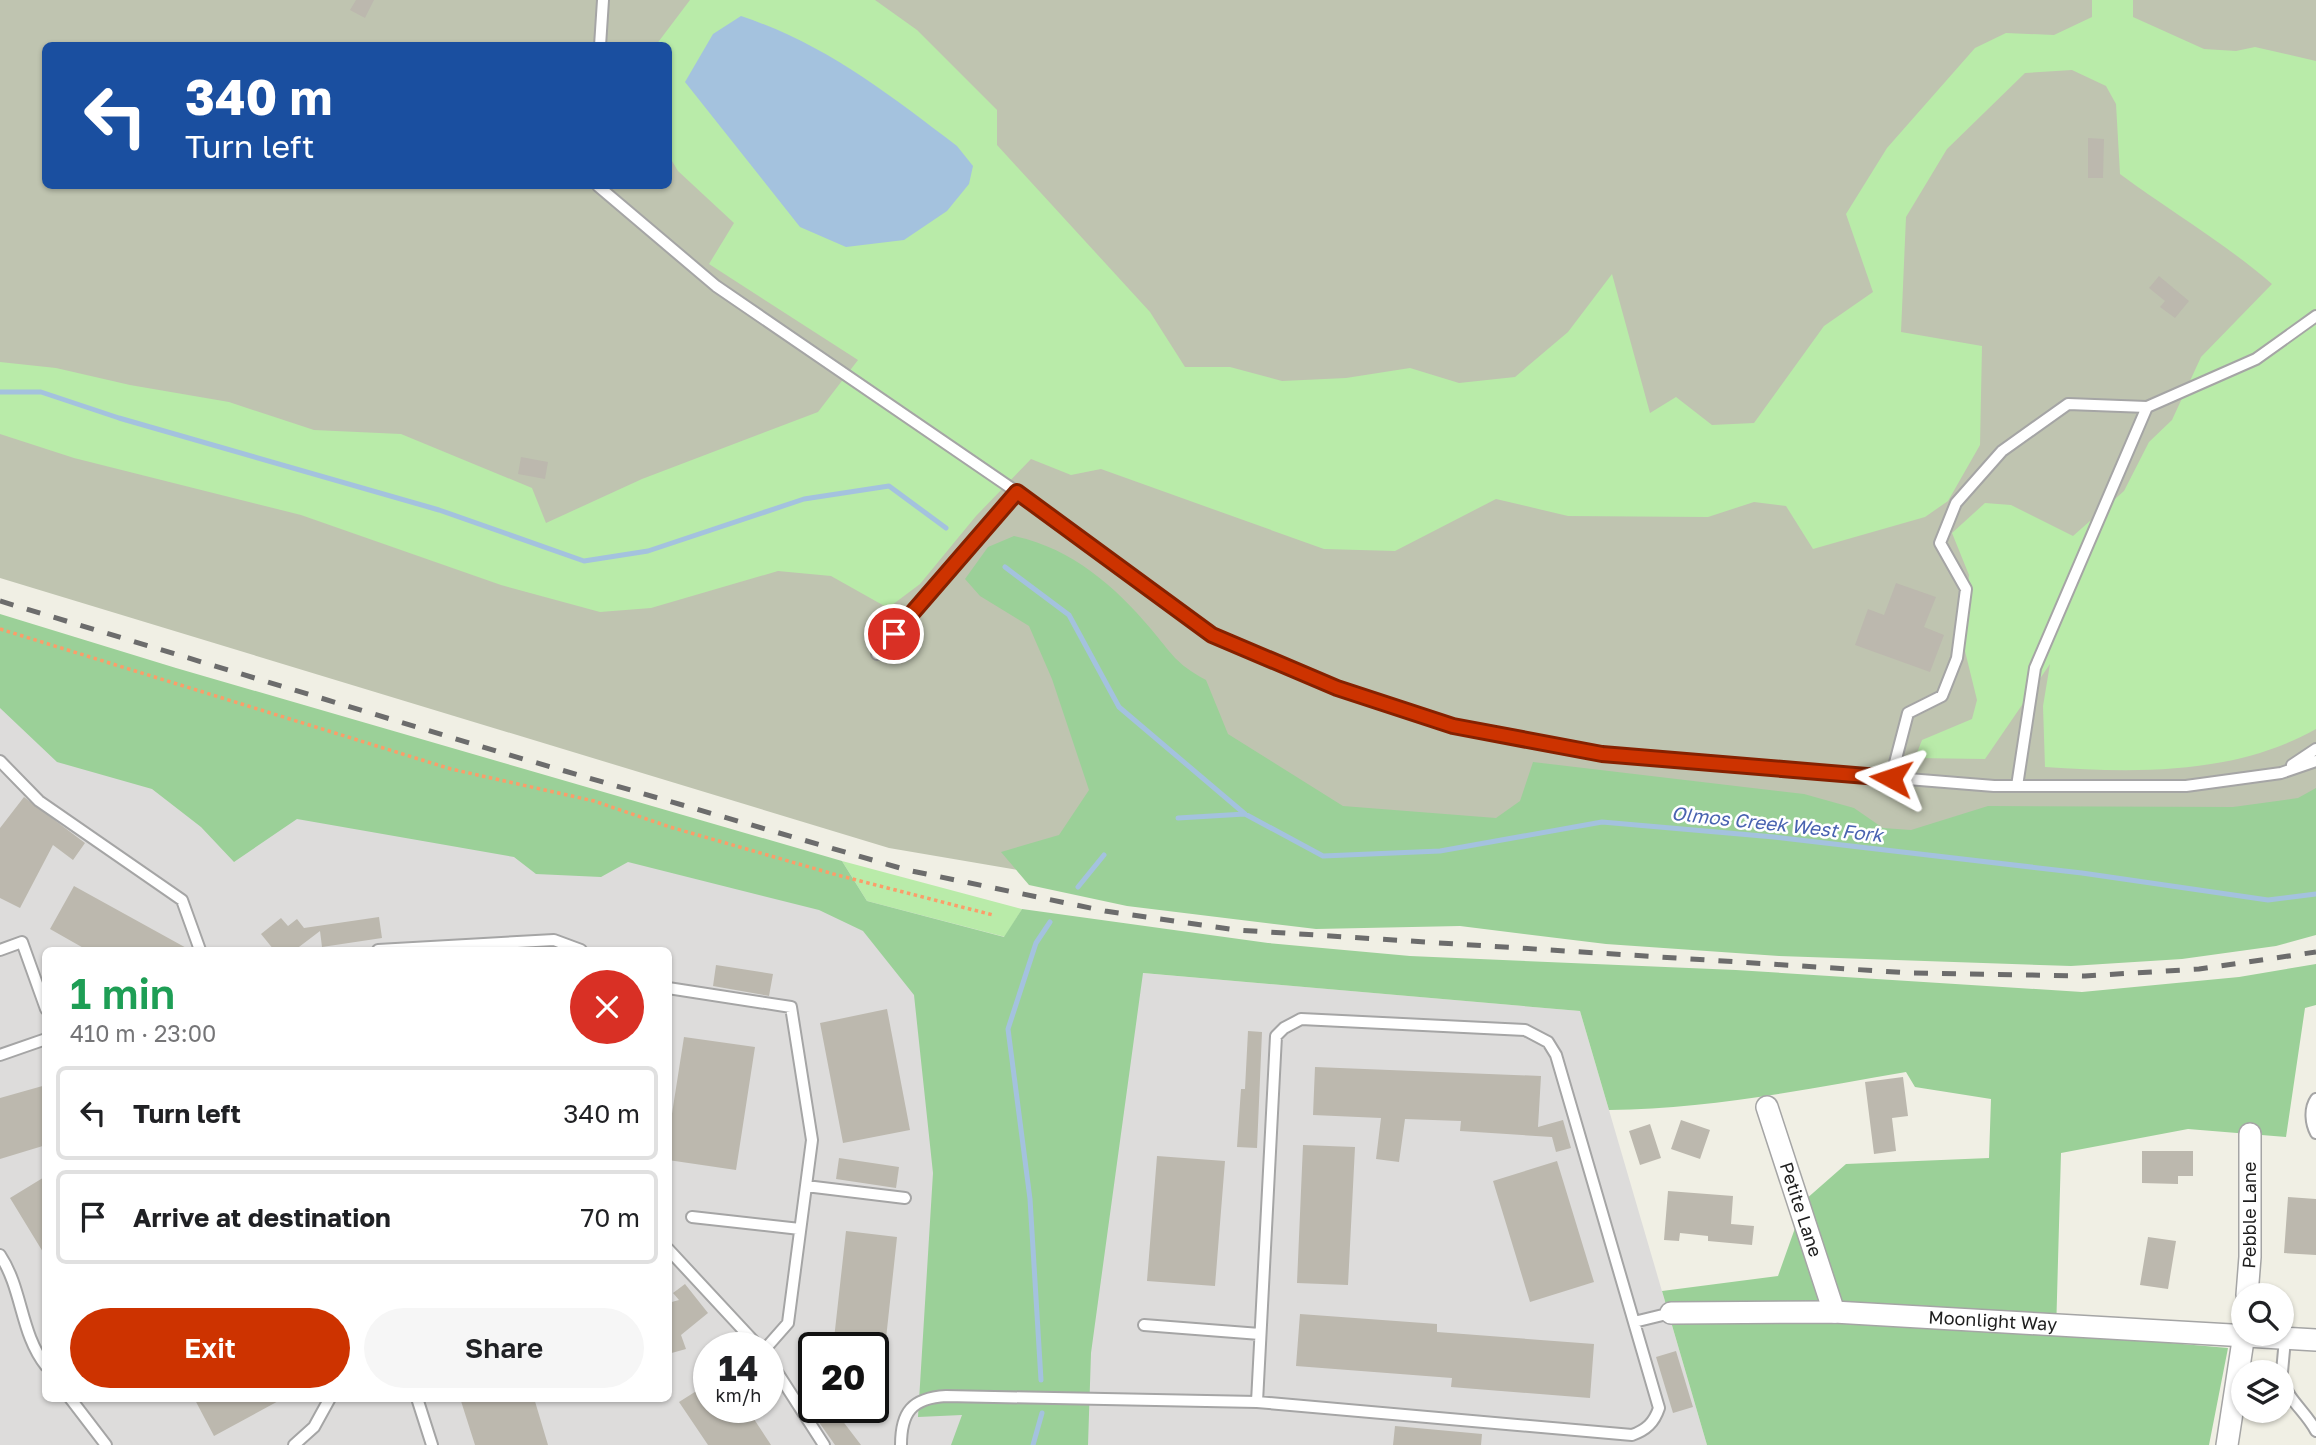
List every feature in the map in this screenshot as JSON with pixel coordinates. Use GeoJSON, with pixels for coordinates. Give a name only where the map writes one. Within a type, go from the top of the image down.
{"type":"FeatureCollection","features":[{"type":"Feature","properties":{"kind":"street","name":"Petite Lane"},"geometry":{"type":"LineString","coordinates":[[1767,1107],[1834,1312]]}},
{"type":"Feature","properties":{"kind":"street","name":"Pebble Lane"},"geometry":{"type":"LineString","coordinates":[[2247,1283],[2250,1134]]}},
{"type":"Feature","properties":{"kind":"street","name":"Moonlight Way"},"geometry":{"type":"LineString","coordinates":[[1671,1313],[1834,1312],[2231,1334]]}},
{"type":"Feature","properties":{"kind":"street","name":"Moonlight Way"},"geometry":{"type":"LineString","coordinates":[[2294,1339],[2316,1340]]}},
{"type":"Feature","properties":{"kind":"street"},"geometry":{"type":"LineString","coordinates":[[2227,1445],[2242,1346]]}},
{"type":"Feature","properties":{"kind":"lane"},"geometry":{"type":"LineString","coordinates":[[600,42],[603,0]]}},
{"type":"Feature","properties":{"kind":"lane"},"geometry":{"type":"LineString","coordinates":[[602,189],[716,286],[1017,492],[1212,635],[1337,688],[1453,726],[1602,754],[1891,778],[2017,786],[2186,786],[2281,773],[2316,761]]}},
{"type":"Feature","properties":{"kind":"lane"},"geometry":{"type":"LineString","coordinates":[[1891,778],[1908,713],[1942,696],[1957,658],[1966,589],[1940,543],[1956,503],[2002,451],[2068,404],[2147,407],[2256,359],[2316,316]]}},
{"type":"Feature","properties":{"kind":"lane"},"geometry":{"type":"LineString","coordinates":[[2017,786],[2035,668],[2147,407]]}},
{"type":"Feature","properties":{"kind":"lane"},"geometry":{"type":"LineString","coordinates":[[877,654],[1017,492]]}},
{"type":"Feature","properties":{"kind":"lane"},"geometry":{"type":"LineString","coordinates":[[2281,773],[2316,749]]}},
{"type":"Feature","properties":{"kind":"lane"},"geometry":{"type":"LineString","coordinates":[[0,761],[39,802],[182,900],[199,947]]}},
{"type":"Feature","properties":{"kind":"lane"},"geometry":{"type":"LineString","coordinates":[[431,947],[554,940],[573,947]]}},
{"type":"Feature","properties":{"kind":"lane"},"geometry":{"type":"LineString","coordinates":[[0,950],[22,942],[42,998]]}},
{"type":"Feature","properties":{"kind":"lane"},"geometry":{"type":"LineString","coordinates":[[672,989],[791,1007],[812,1140],[788,1323],[780,1332]]}},
{"type":"Feature","properties":{"kind":"lane"},"geometry":{"type":"LineString","coordinates":[[901,1445],[903,1416],[916,1404],[933,1396],[1257,1402],[1632,1435],[1644,1430],[1656,1418],[1659,1408],[1556,1055],[1548,1042],[1525,1030],[1301,1019],[1284,1028],[1276,1036],[1257,1402]]}},
{"type":"Feature","properties":{"kind":"lane"},"geometry":{"type":"LineString","coordinates":[[0,1054],[42,1040]]}},
{"type":"Feature","properties":{"kind":"lane"},"geometry":{"type":"LineString","coordinates":[[2316,1100],[2313,1104],[2311,1125],[2316,1133]]}},
{"type":"Feature","properties":{"kind":"lane"},"geometry":{"type":"LineString","coordinates":[[806,1186],[905,1199]]}},
{"type":"Feature","properties":{"kind":"lane"},"geometry":{"type":"LineString","coordinates":[[692,1217],[800,1229]]}},
{"type":"Feature","properties":{"kind":"lane"},"geometry":{"type":"LineString","coordinates":[[0,1255],[15,1281],[27,1335],[42,1359]]}},
{"type":"Feature","properties":{"kind":"lane"},"geometry":{"type":"LineString","coordinates":[[673,1261],[744,1332]]}},
{"type":"Feature","properties":{"kind":"lane"},"geometry":{"type":"LineString","coordinates":[[1634,1322],[1671,1313]]}},
{"type":"Feature","properties":{"kind":"lane"},"geometry":{"type":"LineString","coordinates":[[1144,1325],[1261,1334]]}},
{"type":"Feature","properties":{"kind":"lane"},"geometry":{"type":"LineString","coordinates":[[784,1383],[824,1445]]}},
{"type":"Feature","properties":{"kind":"lane"},"geometry":{"type":"LineString","coordinates":[[73,1402],[106,1445]]}},
{"type":"Feature","properties":{"kind":"lane"},"geometry":{"type":"LineString","coordinates":[[294,1445],[314,1427],[328,1402]]}},
{"type":"Feature","properties":{"kind":"lane"},"geometry":{"type":"LineString","coordinates":[[417,1402],[432,1445]]}},
{"type":"Feature","properties":{"kind":"lane"},"geometry":{"type":"LineString","coordinates":[[2294,1403],[2309,1419],[2316,1432]]}},
{"type":"Feature","properties":{"kind":"path"},"geometry":{"type":"LineString","coordinates":[[0,629],[452,769],[594,801],[670,827],[836,875],[993,915]]}},
{"type":"Feature","properties":{"kind":"shaded area"},"geometry":{"type":"Polygon","coordinates":[[[0,0],[2316,0],[2316,931],[1217,904],[889,848],[0,578],[0,0]]]}},
{"type":"Feature","properties":{"kind":"shaded area"},"geometry":{"type":"Polygon","coordinates":[[[0,639],[867,901],[1142,973],[1580,1011],[1707,1445],[0,1445],[0,639]]]}},
{"type":"Feature","properties":{"kind":"green space"},"geometry":{"type":"Polygon","coordinates":[[[690,0],[875,0],[917,30],[997,110],[997,145],[1150,312],[1185,367],[1230,367],[1282,381],[1346,378],[1410,368],[1459,383],[1515,377],[1568,332],[1612,274],[1650,413],[1676,397],[1712,425],[1754,423],[1824,326],[1873,292],[1846,214],[1887,148],[1975,48],[2006,33],[2054,35],[2092,17],[2092,0],[2133,0],[2133,17],[2204,49],[2236,51],[2255,47],[2316,61],[2316,729],[2285,744],[2218,763],[2150,770],[2045,767],[2043,706],[2050,664],[1985,759],[1915,758],[1922,740],[1972,719],[1977,700],[1963,643],[1969,575],[1952,533],[1985,503],[2011,505],[2073,536],[2124,491],[2149,442],[2172,420],[2201,357],[2272,284],[2217,241],[2120,174],[2116,104],[2106,86],[2072,70],[2025,73],[1947,149],[1906,217],[1901,332],[1982,346],[1980,445],[1948,501],[1925,517],[1813,549],[1786,506],[1754,502],[1708,517],[1568,516],[1496,499],[1395,551],[1324,549],[1101,469],[1071,475],[1031,459],[976,516],[920,584],[888,608],[831,576],[778,571],[651,608],[600,612],[501,585],[301,515],[74,458],[0,434],[0,362],[56,368],[130,385],[229,402],[314,430],[401,434],[532,488],[546,523],[642,479],[818,412],[858,360],[709,264],[734,223],[678,171],[672,161],[672,42],[658,42],[690,0]]]}},
{"type":"Feature","properties":{"kind":"green space"},"geometry":{"type":"Polygon","coordinates":[[[1014,536],[1054,549],[1090,570],[1106,583],[1137,613],[1175,658],[1206,680],[1228,734],[1343,806],[1496,818],[1520,801],[1533,762],[1804,794],[1854,808],[1883,828],[1911,830],[1988,806],[2233,807],[2298,798],[2316,788],[2316,935],[2276,946],[2182,959],[2071,966],[1779,956],[1606,944],[1460,926],[1316,929],[1127,906],[1029,885],[1001,852],[1059,835],[1089,790],[1052,679],[1029,626],[980,596],[965,579],[988,547],[1014,536]]]}},
{"type":"Feature","properties":{"kind":"green space"},"geometry":{"type":"Polygon","coordinates":[[[0,614],[176,668],[842,861],[867,901],[1004,937],[1022,909],[1268,943],[1410,956],[1736,970],[2082,992],[2239,977],[2316,964],[2316,1005],[2305,1008],[2286,1137],[2188,1129],[2061,1153],[2056,1333],[2228,1348],[2209,1445],[1707,1445],[1662,1291],[1778,1276],[1805,1200],[1846,1164],[1989,1158],[1991,1099],[1915,1087],[1906,1072],[1721,1102],[1609,1110],[1580,1011],[1143,973],[1091,1353],[1088,1445],[951,1445],[962,1415],[918,1417],[933,1173],[914,995],[863,931],[819,910],[628,862],[601,877],[536,874],[514,857],[297,819],[234,862],[201,827],[152,789],[57,762],[0,708],[0,614]]]}},
{"type":"Feature","properties":{"kind":"green space"},"geometry":{"type":"Polygon","coordinates":[[[842,861],[1022,909],[1005,937],[867,901],[842,861]]]}},
{"type":"Feature","properties":{"kind":"water"},"geometry":{"type":"Polygon","coordinates":[[[741,16],[772,27],[828,55],[880,89],[957,146],[973,166],[969,184],[947,211],[904,240],[846,247],[800,227],[685,82],[713,34],[741,16]]]}},
{"type":"Feature","properties":{"kind":"building"},"geometry":{"type":"Polygon","coordinates":[[[356,0],[374,0],[365,18],[350,10],[356,0]]]}},
{"type":"Feature","properties":{"kind":"building"},"geometry":{"type":"Polygon","coordinates":[[[2088,138],[2104,139],[2103,178],[2088,178],[2088,138]]]}},
{"type":"Feature","properties":{"kind":"building"},"geometry":{"type":"Polygon","coordinates":[[[2159,276],[2189,301],[2175,318],[2160,307],[2165,301],[2149,288],[2159,276]]]}},
{"type":"Feature","properties":{"kind":"building"},"geometry":{"type":"Polygon","coordinates":[[[521,457],[548,462],[545,479],[518,474],[521,457]]]}},
{"type":"Feature","properties":{"kind":"building"},"geometry":{"type":"Polygon","coordinates":[[[1896,583],[1936,597],[1924,627],[1944,635],[1930,672],[1855,645],[1868,609],[1884,615],[1896,583]]]}},
{"type":"Feature","properties":{"kind":"building"},"geometry":{"type":"Polygon","coordinates":[[[24,797],[85,843],[73,860],[53,845],[20,908],[0,898],[0,828],[24,797]]]}},
{"type":"Feature","properties":{"kind":"building"},"geometry":{"type":"Polygon","coordinates":[[[74,886],[185,947],[82,947],[50,929],[74,886]]]}},
{"type":"Feature","properties":{"kind":"building"},"geometry":{"type":"Polygon","coordinates":[[[379,917],[382,938],[322,947],[320,931],[299,947],[272,947],[261,934],[281,918],[288,926],[297,919],[304,928],[379,917]]]}},
{"type":"Feature","properties":{"kind":"building"},"geometry":{"type":"Polygon","coordinates":[[[716,965],[773,974],[769,996],[713,986],[716,965]]]}},
{"type":"Feature","properties":{"kind":"building"},"geometry":{"type":"Polygon","coordinates":[[[887,1009],[910,1130],[843,1143],[820,1023],[887,1009]]]}},
{"type":"Feature","properties":{"kind":"building"},"geometry":{"type":"Polygon","coordinates":[[[1248,1031],[1262,1032],[1257,1148],[1237,1147],[1241,1089],[1245,1089],[1248,1031]]]}},
{"type":"Feature","properties":{"kind":"building"},"geometry":{"type":"Polygon","coordinates":[[[684,1037],[755,1047],[736,1170],[672,1161],[672,1114],[684,1037]]]}},
{"type":"Feature","properties":{"kind":"building"},"geometry":{"type":"Polygon","coordinates":[[[1315,1067],[1541,1076],[1538,1127],[1563,1120],[1571,1148],[1556,1152],[1552,1137],[1460,1131],[1461,1121],[1405,1119],[1399,1162],[1376,1159],[1381,1118],[1313,1115],[1315,1067]]]}},
{"type":"Feature","properties":{"kind":"building"},"geometry":{"type":"Polygon","coordinates":[[[1903,1077],[1908,1116],[1892,1118],[1896,1151],[1874,1154],[1865,1082],[1903,1077]]]}},
{"type":"Feature","properties":{"kind":"building"},"geometry":{"type":"Polygon","coordinates":[[[42,1086],[42,1146],[0,1159],[0,1098],[42,1086]]]}},
{"type":"Feature","properties":{"kind":"building"},"geometry":{"type":"Polygon","coordinates":[[[1681,1120],[1710,1130],[1700,1159],[1671,1149],[1681,1120]]]}},
{"type":"Feature","properties":{"kind":"building"},"geometry":{"type":"Polygon","coordinates":[[[1650,1124],[1661,1158],[1640,1165],[1629,1131],[1650,1124]]]}},
{"type":"Feature","properties":{"kind":"building"},"geometry":{"type":"Polygon","coordinates":[[[1303,1145],[1355,1147],[1348,1285],[1297,1283],[1303,1145]]]}},
{"type":"Feature","properties":{"kind":"building"},"geometry":{"type":"Polygon","coordinates":[[[2142,1151],[2193,1151],[2193,1176],[2178,1176],[2178,1184],[2142,1183],[2142,1151]]]}},
{"type":"Feature","properties":{"kind":"building"},"geometry":{"type":"Polygon","coordinates":[[[1157,1156],[1225,1161],[1215,1286],[1147,1281],[1157,1156]]]}},
{"type":"Feature","properties":{"kind":"building"},"geometry":{"type":"Polygon","coordinates":[[[839,1158],[899,1167],[896,1188],[836,1179],[839,1158]]]}},
{"type":"Feature","properties":{"kind":"building"},"geometry":{"type":"Polygon","coordinates":[[[1557,1161],[1594,1282],[1530,1302],[1493,1181],[1557,1161]]]}},
{"type":"Feature","properties":{"kind":"building"},"geometry":{"type":"Polygon","coordinates":[[[42,1178],[42,1250],[10,1198],[42,1178]]]}},
{"type":"Feature","properties":{"kind":"building"},"geometry":{"type":"Polygon","coordinates":[[[1668,1191],[1733,1196],[1731,1224],[1754,1226],[1752,1245],[1708,1241],[1708,1236],[1680,1233],[1679,1241],[1664,1240],[1668,1191]]]}},
{"type":"Feature","properties":{"kind":"building"},"geometry":{"type":"Polygon","coordinates":[[[2288,1197],[2316,1199],[2316,1255],[2284,1253],[2288,1197]]]}},
{"type":"Feature","properties":{"kind":"building"},"geometry":{"type":"Polygon","coordinates":[[[846,1231],[897,1237],[887,1332],[835,1332],[846,1231]]]}},
{"type":"Feature","properties":{"kind":"building"},"geometry":{"type":"Polygon","coordinates":[[[2148,1237],[2176,1241],[2168,1289],[2140,1285],[2148,1237]]]}},
{"type":"Feature","properties":{"kind":"building"},"geometry":{"type":"Polygon","coordinates":[[[685,1284],[708,1313],[681,1335],[686,1349],[672,1353],[672,1302],[679,1300],[673,1293],[685,1284]]]}},
{"type":"Feature","properties":{"kind":"building"},"geometry":{"type":"Polygon","coordinates":[[[1300,1314],[1437,1324],[1437,1332],[1594,1344],[1590,1398],[1451,1387],[1452,1378],[1296,1366],[1300,1314]]]}},
{"type":"Feature","properties":{"kind":"building"},"geometry":{"type":"Polygon","coordinates":[[[1676,1351],[1693,1407],[1673,1413],[1656,1357],[1676,1351]]]}},
{"type":"Feature","properties":{"kind":"building"},"geometry":{"type":"Polygon","coordinates":[[[693,1393],[693,1423],[679,1402],[693,1393]]]}},
{"type":"Feature","properties":{"kind":"building"},"geometry":{"type":"Polygon","coordinates":[[[196,1402],[277,1402],[214,1436],[196,1402]]]}},
{"type":"Feature","properties":{"kind":"building"},"geometry":{"type":"Polygon","coordinates":[[[461,1402],[535,1402],[548,1445],[475,1445],[461,1402]]]}},
{"type":"Feature","properties":{"kind":"building"},"geometry":{"type":"Polygon","coordinates":[[[693,1423],[757,1423],[771,1445],[708,1445],[693,1423]]]}},
{"type":"Feature","properties":{"kind":"building"},"geometry":{"type":"Polygon","coordinates":[[[820,1423],[844,1423],[861,1445],[835,1445],[820,1423]]]}},
{"type":"Feature","properties":{"kind":"building"},"geometry":{"type":"Polygon","coordinates":[[[1395,1426],[1482,1434],[1481,1445],[1393,1445],[1395,1426]]]}},
{"type":"Feature","properties":{"kind":"waterway"},"geometry":{"type":"LineString","coordinates":[[0,392],[41,392],[119,418],[439,510],[584,561],[648,551],[804,499],[889,486],[946,528]]}},
{"type":"Feature","properties":{"kind":"waterway","name":"Olmos Creek West Fork"},"geometry":{"type":"LineString","coordinates":[[1005,567],[1069,615],[1119,707],[1245,814],[1323,856],[1440,851],[1602,822],[1774,837],[2082,873],[2268,900],[2316,894]]}},
{"type":"Feature","properties":{"kind":"waterway"},"geometry":{"type":"LineString","coordinates":[[1178,818],[1245,814]]}},
{"type":"Feature","properties":{"kind":"waterway"},"geometry":{"type":"LineString","coordinates":[[1078,887],[1104,855]]}},
{"type":"Feature","properties":{"kind":"waterway"},"geometry":{"type":"LineString","coordinates":[[1041,1380],[1030,1199],[1008,1029],[1036,943],[1050,922]]}},
{"type":"Feature","properties":{"kind":"waterway"},"geometry":{"type":"LineString","coordinates":[[1033,1445],[1042,1413]]}},
{"type":"Feature","properties":{"kind":"railway"},"geometry":{"type":"LineString","coordinates":[[0,601],[506,754],[907,870],[1105,911],[1237,930],[1911,973],[2085,976],[2199,969],[2316,952]]}},
{"type":"Feature","properties":{"kind":"route"},"geometry":{"type":"LineString","coordinates":[[894,634],[1017,492],[1212,635],[1337,688],[1453,726],[1602,754],[1891,778]]}}]}
